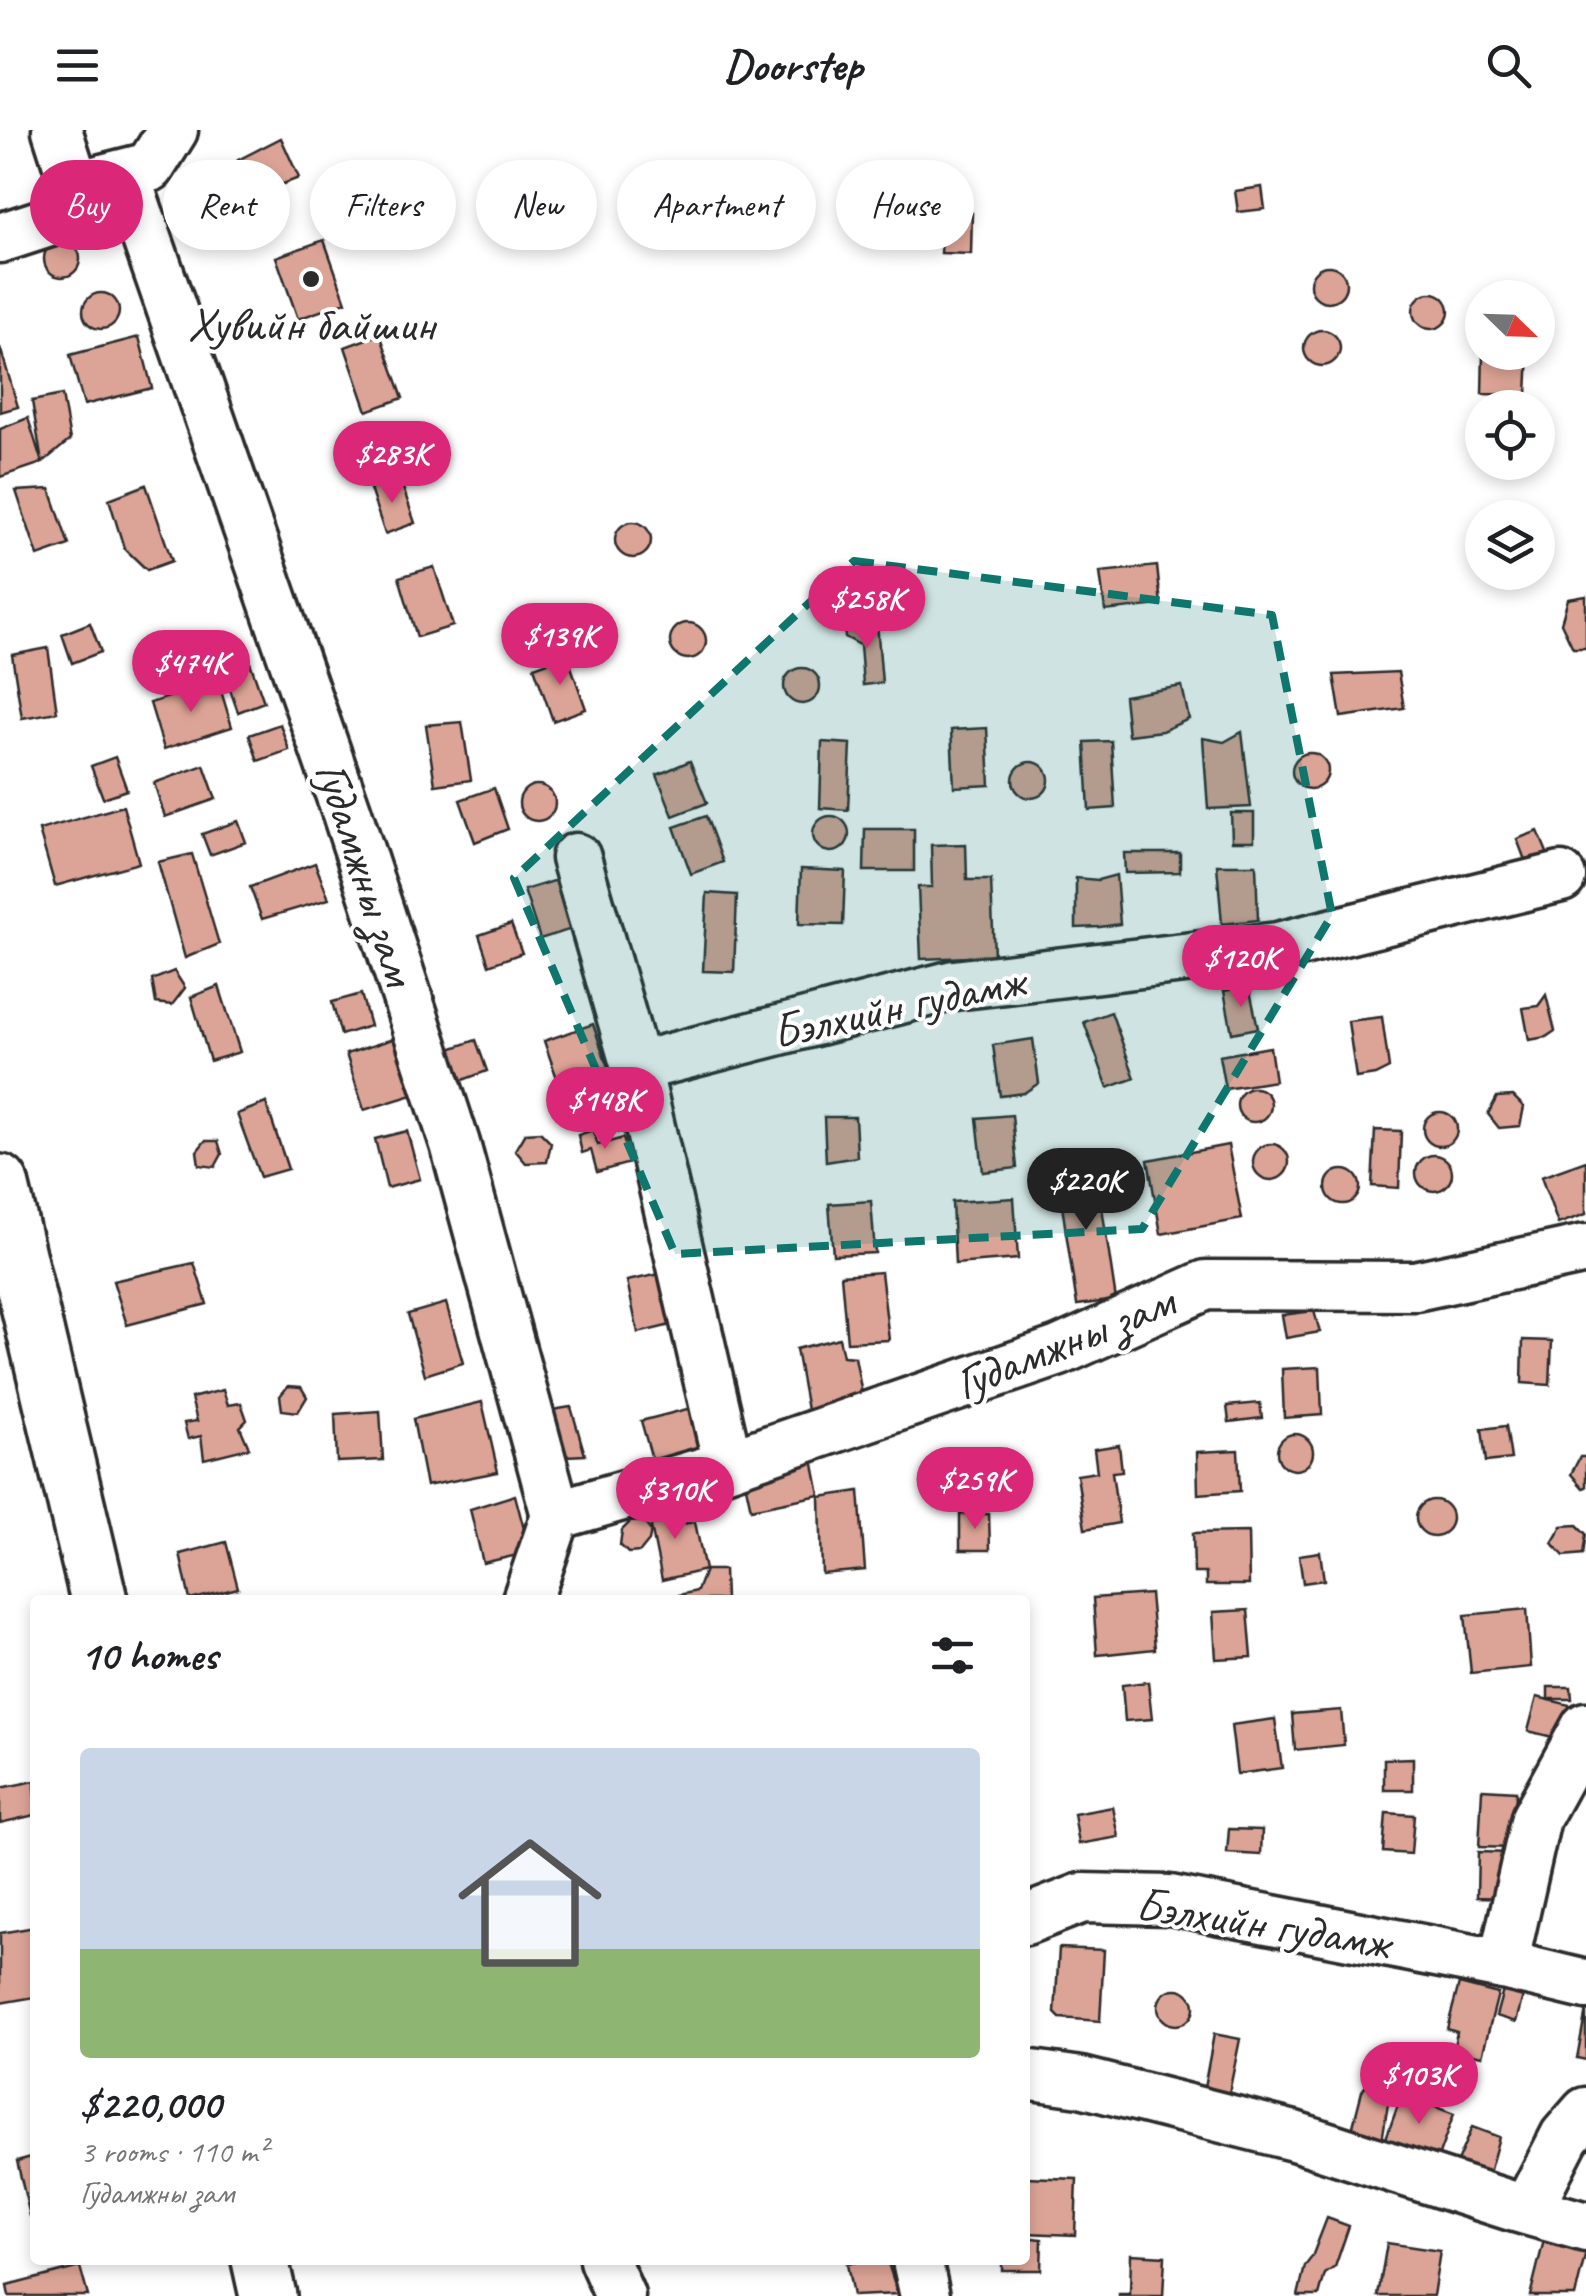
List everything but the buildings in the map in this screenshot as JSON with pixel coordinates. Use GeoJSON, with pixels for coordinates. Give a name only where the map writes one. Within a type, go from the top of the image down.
{"type":"FeatureCollection","features":[{"type":"Feature","properties":{"kind":"main road"},"geometry":{"type":"LineString","coordinates":[[0,1183],[98,1595]]}},
{"type":"Feature","properties":{"kind":"main road"},"geometry":{"type":"LineString","coordinates":[[261,2265],[268,2296]]}},
{"type":"Feature","properties":{"kind":"street"},"geometry":{"type":"LineString","coordinates":[[57,130],[67,160]]}},
{"type":"Feature","properties":{"kind":"street"},"geometry":{"type":"LineString","coordinates":[[143,170],[150,167],[173,130]]}},
{"type":"Feature","properties":{"kind":"street","name":"Гудамжны зам"},"geometry":{"type":"LineString","coordinates":[[0,238],[30,223]]}},
{"type":"Feature","properties":{"kind":"street","name":"Гудамжны зам"},"geometry":{"type":"LineString","coordinates":[[143,227],[347,813],[455,1144],[556,1515],[728,1464],[1059,1351],[1206,1285],[1414,1286],[1586,1249]]}},
{"type":"Feature","properties":{"kind":"street"},"geometry":{"type":"LineString","coordinates":[[576,858],[636,1066],[728,1464]]}},
{"type":"Feature","properties":{"kind":"street","name":"Бэлхийн гудамж"},"geometry":{"type":"LineString","coordinates":[[636,1066],[954,985],[1278,948],[1561,877]]}},
{"type":"Feature","properties":{"kind":"street"},"geometry":{"type":"LineString","coordinates":[[529,1595],[556,1515]]}},
{"type":"Feature","properties":{"kind":"street"},"geometry":{"type":"LineString","coordinates":[[1504,1965],[1536,1818],[1586,1728]]}},
{"type":"Feature","properties":{"kind":"street","name":"Бэлхийн гудамж"},"geometry":{"type":"LineString","coordinates":[[1030,1918],[1082,1898],[1170,1900],[1504,1965],[1586,1985]]}},
{"type":"Feature","properties":{"kind":"street"},"geometry":{"type":"LineString","coordinates":[[1030,2075],[1081,2082],[1294,2136],[1586,2226]]}},
{"type":"Feature","properties":{"kind":"street"},"geometry":{"type":"LineString","coordinates":[[1527,2210],[1565,2136],[1586,2112]]}},
{"type":"Feature","properties":{"kind":"street"},"geometry":{"type":"LineString","coordinates":[[606,2265],[620,2296]]}},
{"type":"Feature","properties":{"kind":"street"},"geometry":{"type":"LineString","coordinates":[[918,2265],[925,2296]]}},
{"type":"Feature","properties":{"kind":"highlighted area"},"geometry":{"type":"Polygon","coordinates":[[[854,561],[1272,615],[1332,915],[1142,1229],[675,1254],[514,878],[854,561]]]}},
{"type":"Feature","properties":{"kind":"place","name":"Хувийн байшин"},"geometry":{"type":"Point","coordinates":[311,279]}}]}
